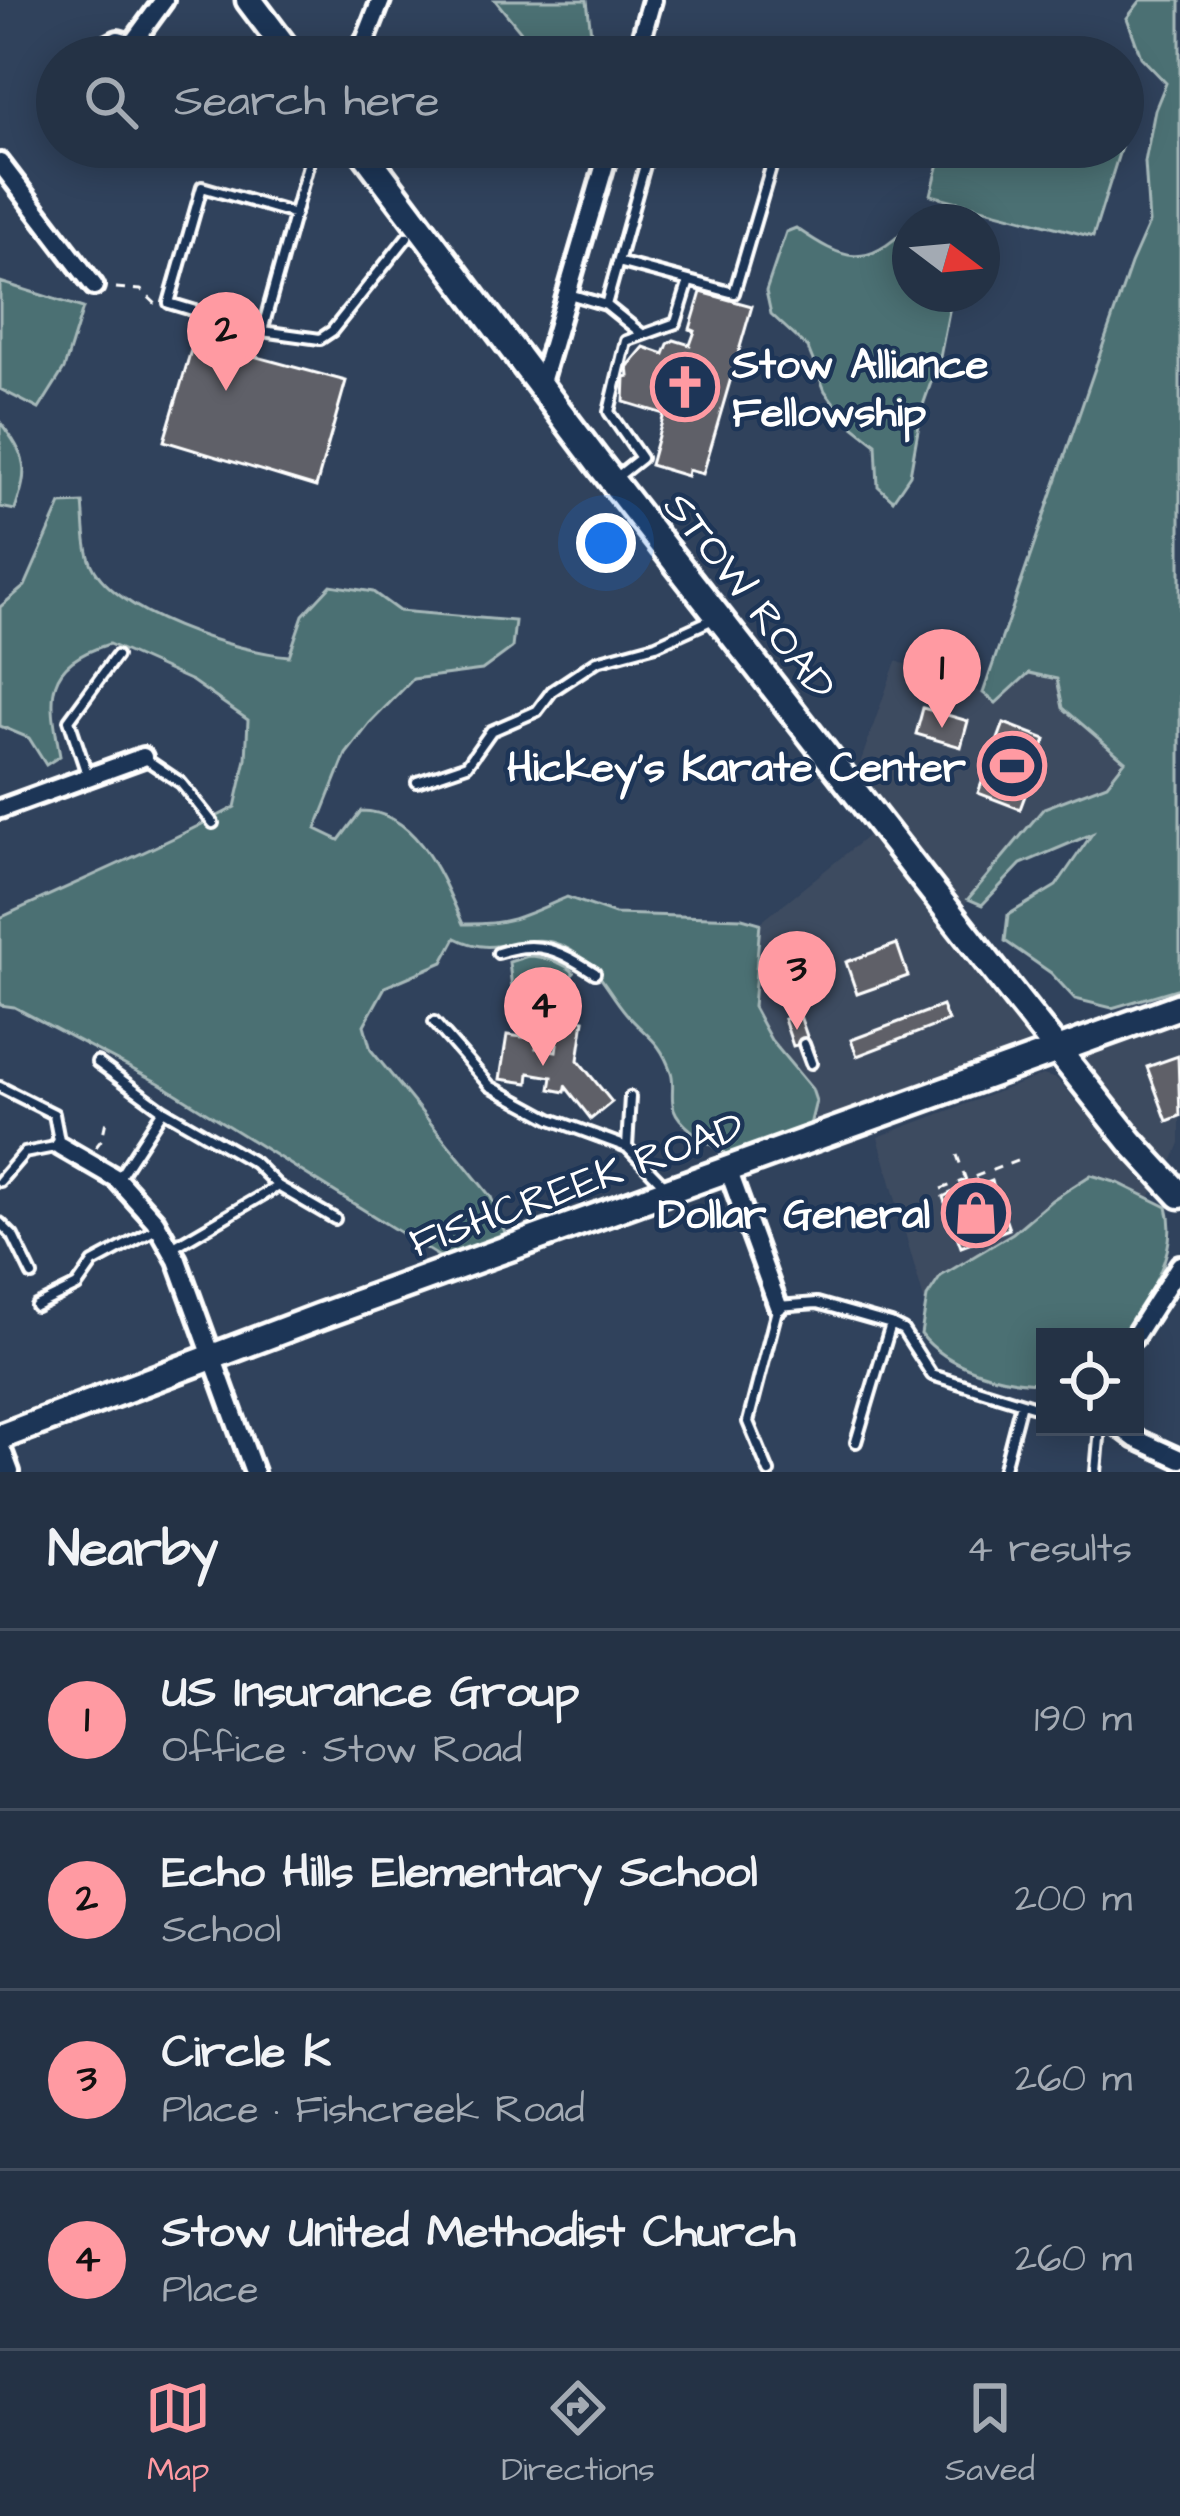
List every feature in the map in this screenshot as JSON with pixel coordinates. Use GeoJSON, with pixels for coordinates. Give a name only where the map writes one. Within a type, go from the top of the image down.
{"type":"FeatureCollection","features":[{"type":"Feature","properties":{"kind":"street"},"geometry":{"type":"LineString","coordinates":[[143,36],[164,0]]}},
{"type":"Feature","properties":{"kind":"street"},"geometry":{"type":"LineString","coordinates":[[249,0],[276,36]]}},
{"type":"Feature","properties":{"kind":"street"},"geometry":{"type":"LineString","coordinates":[[367,36],[380,0]]}},
{"type":"Feature","properties":{"kind":"street"},"geometry":{"type":"LineString","coordinates":[[642,36],[652,0]]}},
{"type":"Feature","properties":{"kind":"street"},"geometry":{"type":"LineString","coordinates":[[0,163],[94,286]]}},
{"type":"Feature","properties":{"kind":"street","name":"STOW ROAD"},"geometry":{"type":"LineString","coordinates":[[376,168],[718,617],[1059,1052],[1180,1195]]}},
{"type":"Feature","properties":{"kind":"street"},"geometry":{"type":"LineString","coordinates":[[540,386],[604,168]]}},
{"type":"Feature","properties":{"kind":"street"},"geometry":{"type":"LineString","coordinates":[[0,808],[143,757]]}},
{"type":"Feature","properties":{"kind":"street","name":"FISHCREEK ROAD"},"geometry":{"type":"LineString","coordinates":[[0,1441],[212,1358],[1180,1006]]}},
{"type":"Feature","properties":{"kind":"street"},"geometry":{"type":"LineString","coordinates":[[60,1145],[118,1180],[159,1227],[254,1472]]}},
{"type":"Feature","properties":{"kind":"street"},"geometry":{"type":"LineString","coordinates":[[728,1169],[778,1306]]}},
{"type":"Feature","properties":{"kind":"street"},"geometry":{"type":"LineString","coordinates":[[1140,1328],[1180,1265]]}},
{"type":"Feature","properties":{"kind":"street"},"geometry":{"type":"LineString","coordinates":[[1137,1436],[1180,1459]]}},
{"type":"Feature","properties":{"kind":"street"},"geometry":{"type":"LineString","coordinates":[[0,1441],[10,1472]]}},
{"type":"Feature","properties":{"kind":"lane"},"geometry":{"type":"LineString","coordinates":[[262,331],[307,168]]}},
{"type":"Feature","properties":{"kind":"lane"},"geometry":{"type":"LineString","coordinates":[[606,305],[644,168]]}},
{"type":"Feature","properties":{"kind":"lane"},"geometry":{"type":"LineString","coordinates":[[618,262],[734,293],[771,168]]}},
{"type":"Feature","properties":{"kind":"lane"},"geometry":{"type":"LineString","coordinates":[[295,214],[202,187],[170,303],[262,331],[320,339],[332,331],[407,237]]}},
{"type":"Feature","properties":{"kind":"lane"},"geometry":{"type":"LineString","coordinates":[[612,481],[641,458],[610,412],[626,341],[676,323],[688,281]]}},
{"type":"Feature","properties":{"kind":"lane"},"geometry":{"type":"LineString","coordinates":[[568,294],[606,305],[643,335]]}},
{"type":"Feature","properties":{"kind":"lane"},"geometry":{"type":"LineString","coordinates":[[417,782],[467,765],[490,730],[536,711],[552,691],[597,661],[656,645],[718,617]]}},
{"type":"Feature","properties":{"kind":"lane"},"geometry":{"type":"LineString","coordinates":[[88,778],[69,720],[116,656]]}},
{"type":"Feature","properties":{"kind":"lane"},"geometry":{"type":"LineString","coordinates":[[143,757],[182,783],[213,823]]}},
{"type":"Feature","properties":{"kind":"lane"},"geometry":{"type":"LineString","coordinates":[[498,953],[520,946],[544,946],[595,973]]}},
{"type":"Feature","properties":{"kind":"lane"},"geometry":{"type":"LineString","coordinates":[[782,970],[793,1016]]}},
{"type":"Feature","properties":{"kind":"lane"},"geometry":{"type":"LineString","coordinates":[[434,1022],[490,1086],[551,1119],[627,1147],[669,1192]]}},
{"type":"Feature","properties":{"kind":"lane"},"geometry":{"type":"LineString","coordinates":[[804,1044],[811,1063]]}},
{"type":"Feature","properties":{"kind":"lane"},"geometry":{"type":"LineString","coordinates":[[97,1062],[163,1110],[255,1163],[278,1186],[335,1219]]}},
{"type":"Feature","properties":{"kind":"lane"},"geometry":{"type":"LineString","coordinates":[[0,1087],[54,1114],[60,1145],[24,1153],[0,1181]]}},
{"type":"Feature","properties":{"kind":"lane"},"geometry":{"type":"LineString","coordinates":[[627,1147],[630,1097]]}},
{"type":"Feature","properties":{"kind":"lane"},"geometry":{"type":"LineString","coordinates":[[118,1180],[163,1110]]}},
{"type":"Feature","properties":{"kind":"lane"},"geometry":{"type":"LineString","coordinates":[[614,1142],[628,1132]]}},
{"type":"Feature","properties":{"kind":"lane"},"geometry":{"type":"LineString","coordinates":[[171,1249],[278,1186]]}},
{"type":"Feature","properties":{"kind":"lane"},"geometry":{"type":"LineString","coordinates":[[0,1223],[13,1236],[32,1275]]}},
{"type":"Feature","properties":{"kind":"lane"},"geometry":{"type":"LineString","coordinates":[[36,1306],[77,1286],[93,1263],[159,1227]]}},
{"type":"Feature","properties":{"kind":"lane"},"geometry":{"type":"LineString","coordinates":[[770,1472],[748,1422],[778,1306],[817,1303],[891,1324],[902,1330],[932,1375],[1036,1407]]}},
{"type":"Feature","properties":{"kind":"lane"},"geometry":{"type":"LineString","coordinates":[[856,1442],[891,1324]]}},
{"type":"Feature","properties":{"kind":"lane"},"geometry":{"type":"LineString","coordinates":[[1003,1472],[1022,1403]]}},
{"type":"Feature","properties":{"kind":"lane"},"geometry":{"type":"LineString","coordinates":[[1096,1472],[1099,1436]]}},
{"type":"Feature","properties":{"kind":"path"},"geometry":{"type":"LineString","coordinates":[[116,288],[147,293],[162,311]]}},
{"type":"Feature","properties":{"kind":"path"},"geometry":{"type":"LineString","coordinates":[[96,1147],[106,1121]]}},
{"type":"Feature","properties":{"kind":"path"},"geometry":{"type":"LineString","coordinates":[[957,1155],[966,1182]]}},
{"type":"Feature","properties":{"kind":"path"},"geometry":{"type":"LineString","coordinates":[[941,1189],[1025,1158]]}},
{"type":"Feature","properties":{"kind":"shaded area"},"geometry":{"type":"Polygon","coordinates":[[[896,661],[983,693],[996,703],[1029,673],[1057,679],[1075,721],[1126,761],[1107,784],[1079,796],[978,884],[958,914],[856,775],[896,661]]]}},
{"type":"Feature","properties":{"kind":"shaded area"},"geometry":{"type":"Polygon","coordinates":[[[875,830],[1052,1049],[809,1129],[812,1089],[771,1040],[753,1007],[760,923],[875,830]]]}},
{"type":"Feature","properties":{"kind":"shaded area"},"geometry":{"type":"Polygon","coordinates":[[[1180,1011],[1180,1143],[1173,1160],[1161,1163],[1067,1054],[1180,1011]]]}},
{"type":"Feature","properties":{"kind":"shaded area"},"geometry":{"type":"Polygon","coordinates":[[[1043,1075],[1057,1079],[1154,1191],[1148,1198],[1091,1176],[1052,1200],[1013,1233],[941,1276],[926,1307],[878,1137],[1043,1075]]]}},
{"type":"Feature","properties":{"kind":"green space"},"geometry":{"type":"Polygon","coordinates":[[[495,0],[587,0],[591,36],[524,36],[495,0]]]}},
{"type":"Feature","properties":{"kind":"green space"},"geometry":{"type":"Polygon","coordinates":[[[1141,0],[1180,0],[1180,988],[1112,1008],[1075,999],[1051,973],[1005,941],[1008,915],[1056,886],[1092,834],[1021,864],[982,905],[968,899],[1044,808],[1107,784],[1125,761],[1063,708],[1057,679],[1029,673],[996,703],[983,693],[1149,223],[1145,162],[1155,110],[1166,83],[1144,60],[1144,36],[1133,36],[1127,18],[1141,0]]]}},
{"type":"Feature","properties":{"kind":"green space"},"geometry":{"type":"Polygon","coordinates":[[[938,168],[1114,168],[1093,237],[1000,213],[1000,204],[966,204],[931,195],[938,168]]]}},
{"type":"Feature","properties":{"kind":"green space"},"geometry":{"type":"Polygon","coordinates":[[[796,228],[828,248],[854,256],[892,240],[892,312],[949,312],[940,357],[922,408],[910,475],[893,500],[878,486],[876,444],[848,422],[825,391],[808,348],[771,314],[766,291],[786,232],[796,228]]]}},
{"type":"Feature","properties":{"kind":"green space"},"geometry":{"type":"Polygon","coordinates":[[[0,282],[83,308],[64,369],[39,409],[0,389],[0,282]]]}},
{"type":"Feature","properties":{"kind":"green space"},"geometry":{"type":"Polygon","coordinates":[[[0,422],[23,464],[15,510],[0,507],[0,422]]]}},
{"type":"Feature","properties":{"kind":"green space"},"geometry":{"type":"Polygon","coordinates":[[[83,503],[88,553],[102,579],[147,613],[239,647],[289,656],[303,615],[331,585],[373,592],[399,611],[515,621],[512,648],[482,670],[413,679],[370,723],[346,754],[316,829],[339,840],[361,811],[398,822],[426,851],[463,924],[506,921],[567,897],[615,914],[742,918],[760,923],[753,1007],[771,1040],[812,1089],[816,1101],[809,1129],[731,1157],[678,1116],[672,1076],[662,1052],[579,956],[546,941],[489,946],[456,938],[443,962],[385,987],[364,1025],[371,1050],[491,1197],[508,1240],[443,1259],[159,1083],[14,1007],[0,1005],[0,918],[235,807],[246,759],[248,720],[192,681],[109,644],[72,662],[55,685],[60,756],[46,765],[29,738],[0,726],[0,607],[25,586],[61,504],[83,503]]]}},
{"type":"Feature","properties":{"kind":"green space"},"geometry":{"type":"Polygon","coordinates":[[[528,956],[553,961],[574,973],[569,978],[576,981],[568,1004],[512,988],[509,962],[528,956]]]}},
{"type":"Feature","properties":{"kind":"green space"},"geometry":{"type":"Polygon","coordinates":[[[1091,1175],[1167,1207],[1170,1224],[1165,1258],[1127,1328],[1036,1328],[1036,1382],[977,1371],[945,1356],[921,1334],[927,1297],[941,1276],[1013,1233],[1091,1175]]]}},
{"type":"Feature","properties":{"kind":"building"},"geometry":{"type":"Polygon","coordinates":[[[701,292],[752,306],[703,474],[688,470],[687,476],[650,465],[664,414],[624,402],[625,377],[644,347],[664,354],[674,340],[690,345],[701,292]]]}},
{"type":"Feature","properties":{"kind":"building"},"geometry":{"type":"Polygon","coordinates":[[[194,340],[346,381],[316,487],[164,441],[194,340]]]}},
{"type":"Feature","properties":{"kind":"building"},"geometry":{"type":"Polygon","coordinates":[[[923,708],[968,721],[961,747],[916,734],[923,708]]]}},
{"type":"Feature","properties":{"kind":"building","name":"Hickey's Karate Center"},"geometry":{"type":"Polygon","coordinates":[[[1004,723],[1046,739],[1020,809],[978,793],[1004,723]]]}},
{"type":"Feature","properties":{"kind":"building"},"geometry":{"type":"Polygon","coordinates":[[[897,944],[908,976],[857,994],[846,962],[897,944]]]}},
{"type":"Feature","properties":{"kind":"building"},"geometry":{"type":"Polygon","coordinates":[[[942,1006],[948,1021],[857,1056],[851,1040],[942,1006]]]}},
{"type":"Feature","properties":{"kind":"building"},"geometry":{"type":"Polygon","coordinates":[[[799,1013],[809,1042],[793,1046],[784,1019],[799,1013]]]}},
{"type":"Feature","properties":{"kind":"building"},"geometry":{"type":"Polygon","coordinates":[[[561,1017],[584,1020],[578,1060],[612,1102],[591,1119],[566,1087],[565,1092],[550,1089],[552,1077],[529,1073],[528,1083],[500,1079],[507,1035],[538,1039],[536,1048],[556,1051],[561,1017]]]}},
{"type":"Feature","properties":{"kind":"building"},"geometry":{"type":"Polygon","coordinates":[[[1178,1056],[1180,1116],[1167,1121],[1147,1067],[1178,1056]]]}},
{"type":"Feature","properties":{"kind":"building","name":"Dollar General"},"geometry":{"type":"Polygon","coordinates":[[[976,1180],[979,1186],[992,1181],[1009,1229],[961,1247],[943,1197],[976,1180]]]}},
{"type":"Feature","properties":{"kind":"place","name":"Stow Alliance Fellowship"},"geometry":{"type":"Point","coordinates":[685,387]}},
{"type":"Feature","properties":{"kind":"place","name":"Echo Hills Elementary School"},"geometry":{"type":"Point","coordinates":[226,391]}},
{"type":"Feature","properties":{"kind":"place","name":"US Insurance Group"},"geometry":{"type":"Point","coordinates":[942,728]}},
{"type":"Feature","properties":{"kind":"place","name":"Hickey's Karate Center"},"geometry":{"type":"Point","coordinates":[1012,766]}},
{"type":"Feature","properties":{"kind":"place","name":"Circle K"},"geometry":{"type":"Point","coordinates":[797,1030]}},
{"type":"Feature","properties":{"kind":"place","name":"Stow United Methodist Church"},"geometry":{"type":"Point","coordinates":[543,1066]}},
{"type":"Feature","properties":{"kind":"place","name":"Dollar General"},"geometry":{"type":"Point","coordinates":[976,1213]}}]}
